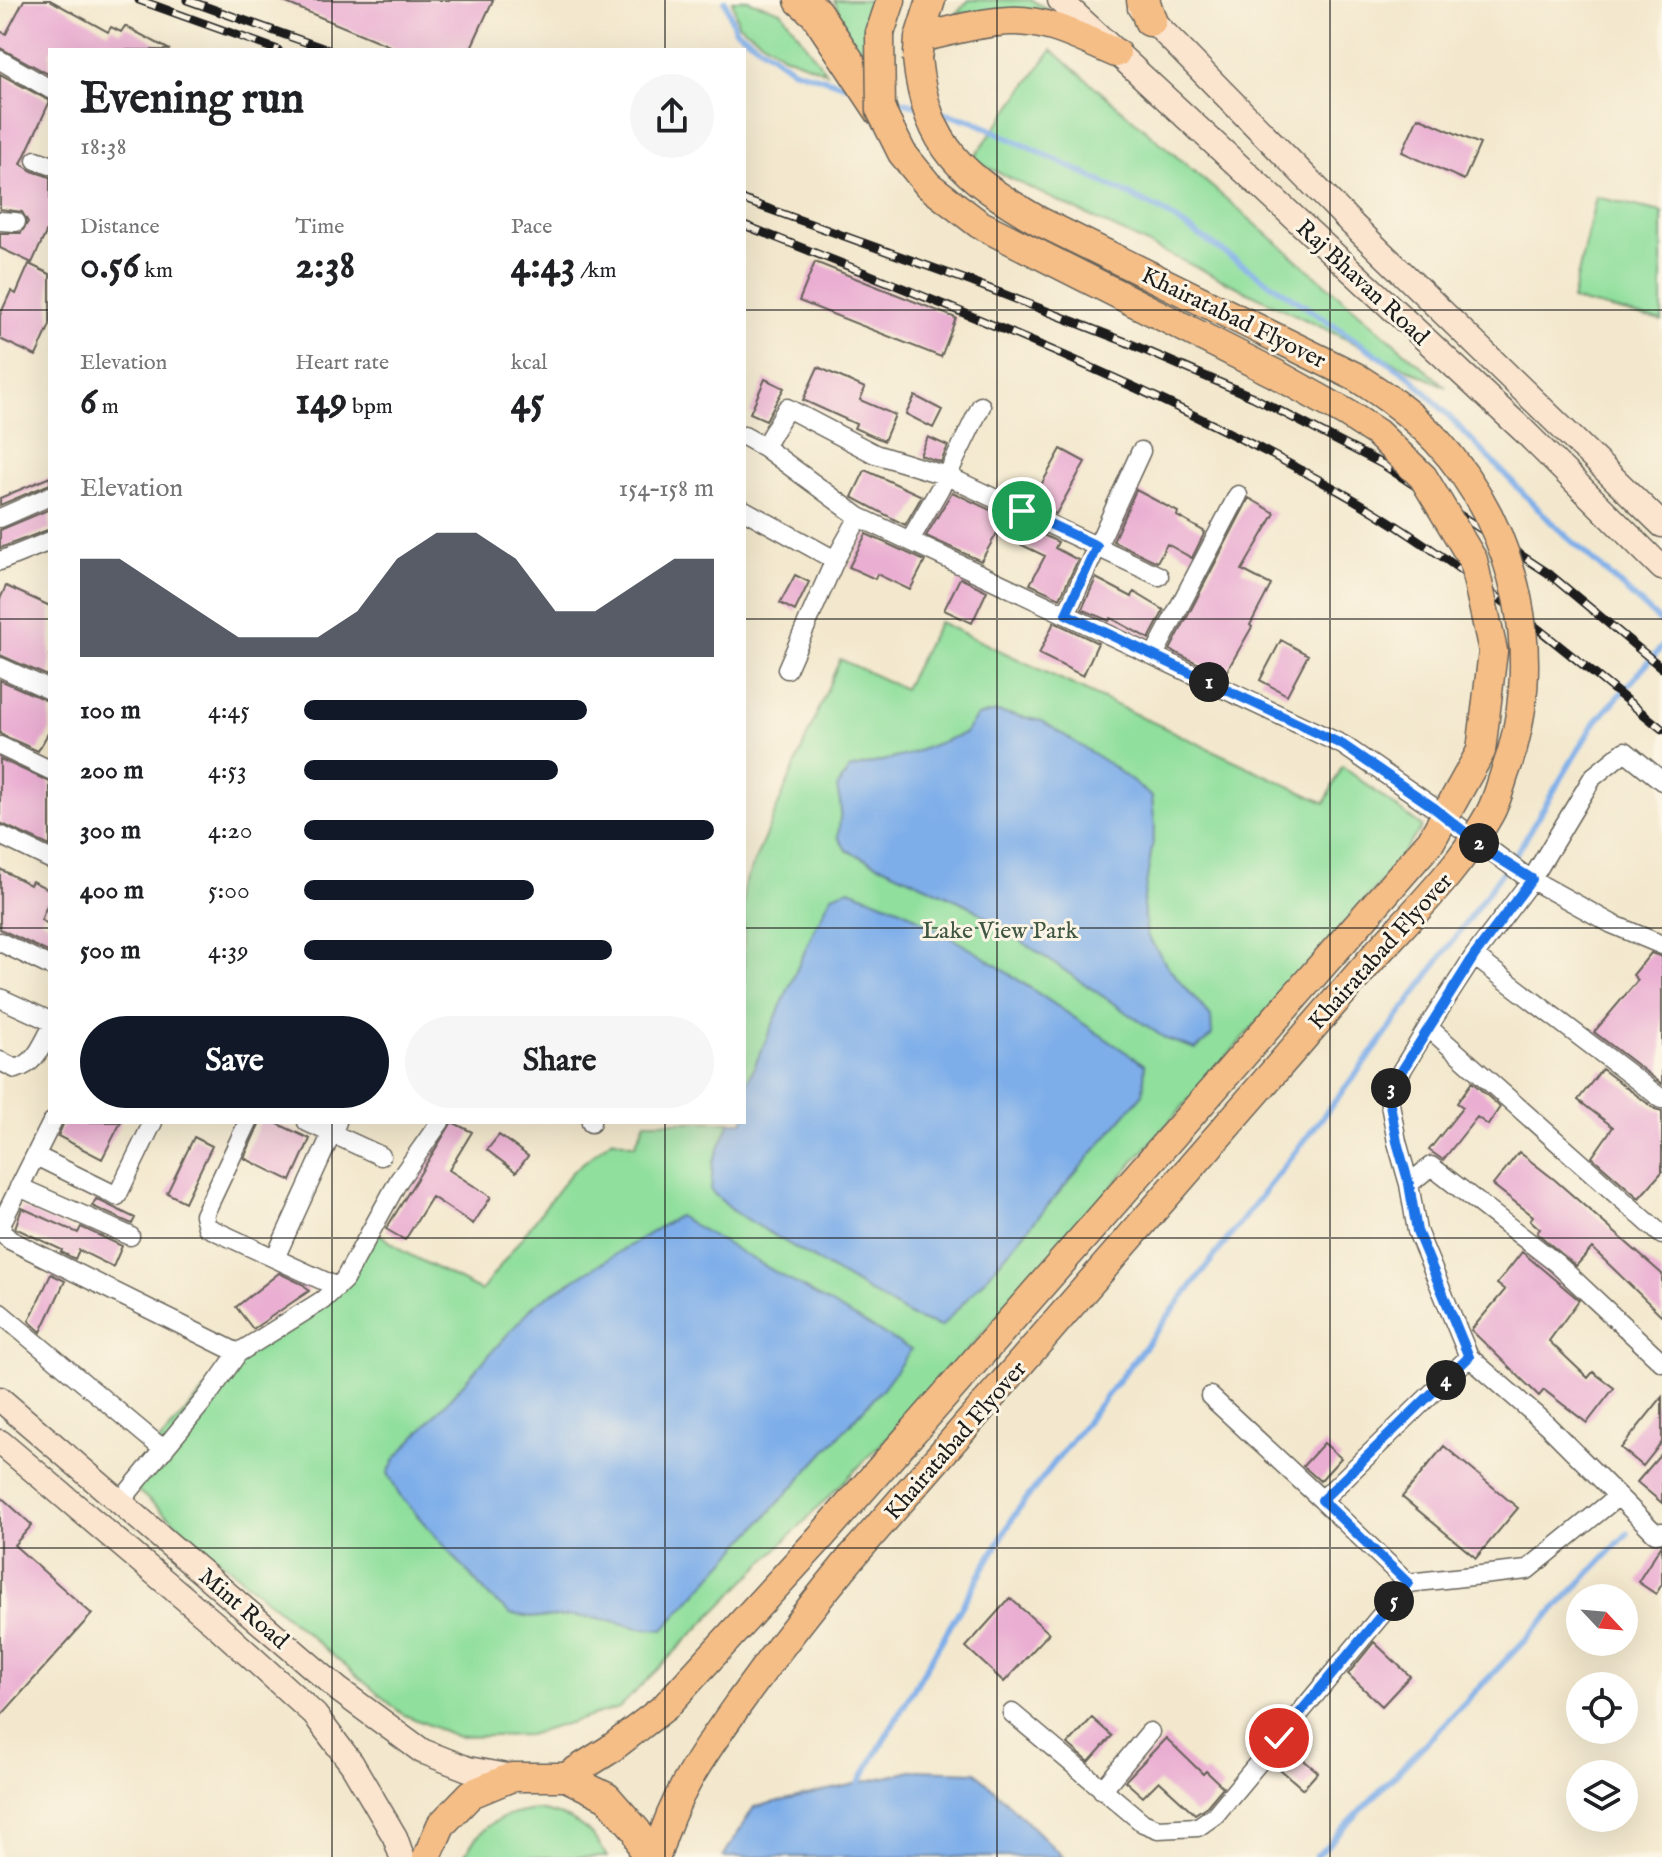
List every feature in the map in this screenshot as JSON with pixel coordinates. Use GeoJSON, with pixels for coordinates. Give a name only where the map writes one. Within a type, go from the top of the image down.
{"type":"FeatureCollection","features":[{"type":"Feature","properties":{"kind":"highway"},"geometry":{"type":"LineString","coordinates":[[808,7],[881,111]]}},
{"type":"Feature","properties":{"kind":"main road","name":"Khairatabad Flyover"},"geometry":{"type":"LineString","coordinates":[[566,1777],[609,1750],[665,1707],[818,1540],[1431,841],[1481,751],[1493,651],[1473,560],[1423,477],[1377,433],[1346,413],[1276,374],[979,224],[928,185],[902,153],[881,111],[880,33],[891,0]]}},
{"type":"Feature","properties":{"kind":"main road","name":"Khairatabad Flyover"},"geometry":{"type":"LineString","coordinates":[[656,1857],[667,1819],[693,1768],[791,1630],[1378,952],[1454,869],[1490,813],[1512,755],[1525,692],[1523,636],[1513,574],[1493,523],[1469,481],[1438,441],[1405,409],[1356,377],[1039,221],[1000,199],[958,165],[936,133],[920,83],[918,48],[931,0]]}},
{"type":"Feature","properties":{"kind":"main road","name":"Raj Bhavan Road"},"geometry":{"type":"LineString","coordinates":[[1060,0],[1523,430],[1662,568]]}},
{"type":"Feature","properties":{"kind":"main road","name":"Raj Bhavan Road"},"geometry":{"type":"LineString","coordinates":[[1142,7],[1353,225],[1662,525]]}},
{"type":"Feature","properties":{"kind":"main road"},"geometry":{"type":"LineString","coordinates":[[918,48],[981,24],[1013,21],[1056,28],[1116,53]]}},
{"type":"Feature","properties":{"kind":"main road","name":"Mint Road"},"geometry":{"type":"LineString","coordinates":[[0,1399],[339,1690],[422,1751],[468,1769],[512,1777]]}},
{"type":"Feature","properties":{"kind":"main road","name":"Mint Road"},"geometry":{"type":"LineString","coordinates":[[0,1442],[215,1624],[315,1715],[352,1764],[395,1837],[402,1857]]}},
{"type":"Feature","properties":{"kind":"main road"},"geometry":{"type":"LineString","coordinates":[[315,1715],[339,1690]]}},
{"type":"Feature","properties":{"kind":"main road"},"geometry":{"type":"LineString","coordinates":[[427,1857],[441,1825],[471,1794],[512,1777],[566,1777],[607,1797],[637,1831],[645,1857]]}},
{"type":"Feature","properties":{"kind":"street"},"geometry":{"type":"LineString","coordinates":[[0,60],[48,88]]}},
{"type":"Feature","properties":{"kind":"street"},"geometry":{"type":"LineString","coordinates":[[910,540],[947,476],[981,406]]}},
{"type":"Feature","properties":{"kind":"street"},"geometry":{"type":"LineString","coordinates":[[764,447],[787,408],[875,454],[947,476],[1159,576]]}},
{"type":"Feature","properties":{"kind":"street"},"geometry":{"type":"LineString","coordinates":[[746,437],[859,517],[1343,745],[1528,878],[1612,924],[1662,945]]}},
{"type":"Feature","properties":{"kind":"street"},"geometry":{"type":"LineString","coordinates":[[1066,614],[1141,451]]}},
{"type":"Feature","properties":{"kind":"street"},"geometry":{"type":"LineString","coordinates":[[1154,655],[1238,495]]}},
{"type":"Feature","properties":{"kind":"street"},"geometry":{"type":"LineString","coordinates":[[0,518],[48,497]]}},
{"type":"Feature","properties":{"kind":"street"},"geometry":{"type":"LineString","coordinates":[[746,511],[835,560]]}},
{"type":"Feature","properties":{"kind":"street"},"geometry":{"type":"LineString","coordinates":[[787,669],[835,560],[859,517]]}},
{"type":"Feature","properties":{"kind":"street"},"geometry":{"type":"LineString","coordinates":[[0,561],[42,544]]}},
{"type":"Feature","properties":{"kind":"street"},"geometry":{"type":"LineString","coordinates":[[0,667],[48,689]]}},
{"type":"Feature","properties":{"kind":"street"},"geometry":{"type":"LineString","coordinates":[[0,746],[48,769]]}},
{"type":"Feature","properties":{"kind":"street"},"geometry":{"type":"LineString","coordinates":[[1662,781],[1625,751],[1593,777],[1474,956],[1388,1093],[1417,1231],[1469,1357],[1547,1425],[1655,1533],[1662,1532]]}},
{"type":"Feature","properties":{"kind":"street"},"geometry":{"type":"LineString","coordinates":[[0,835],[48,858]]}},
{"type":"Feature","properties":{"kind":"street"},"geometry":{"type":"LineString","coordinates":[[0,942],[48,965]]}},
{"type":"Feature","properties":{"kind":"street"},"geometry":{"type":"LineString","coordinates":[[1474,956],[1662,1099]]}},
{"type":"Feature","properties":{"kind":"street"},"geometry":{"type":"LineString","coordinates":[[0,998],[48,1020]]}},
{"type":"Feature","properties":{"kind":"street"},"geometry":{"type":"LineString","coordinates":[[1428,1027],[1662,1235]]}},
{"type":"Feature","properties":{"kind":"street"},"geometry":{"type":"LineString","coordinates":[[0,1061],[16,1069],[26,1066],[35,1059],[48,1035]]}},
{"type":"Feature","properties":{"kind":"street"},"geometry":{"type":"LineString","coordinates":[[51,1124],[3,1220],[1,1231],[10,1240],[238,1353]]}},
{"type":"Feature","properties":{"kind":"street"},"geometry":{"type":"LineString","coordinates":[[36,1156],[117,1196],[152,1124]]}},
{"type":"Feature","properties":{"kind":"street"},"geometry":{"type":"LineString","coordinates":[[247,1124],[204,1215],[204,1222],[207,1227],[337,1287]]}},
{"type":"Feature","properties":{"kind":"street"},"geometry":{"type":"LineString","coordinates":[[120,1502],[206,1398],[238,1353],[323,1300],[344,1280],[399,1180],[439,1124]]}},
{"type":"Feature","properties":{"kind":"street"},"geometry":{"type":"LineString","coordinates":[[275,1258],[335,1128],[381,1156]]}},
{"type":"Feature","properties":{"kind":"street"},"geometry":{"type":"LineString","coordinates":[[1409,1184],[1431,1166],[1556,1263],[1662,1362]]}},
{"type":"Feature","properties":{"kind":"street"},"geometry":{"type":"LineString","coordinates":[[19,1187],[130,1236]]}},
{"type":"Feature","properties":{"kind":"street"},"geometry":{"type":"LineString","coordinates":[[0,1313],[164,1450]]}},
{"type":"Feature","properties":{"kind":"street"},"geometry":{"type":"LineString","coordinates":[[1322,1500],[1469,1357]]}},
{"type":"Feature","properties":{"kind":"street"},"geometry":{"type":"LineString","coordinates":[[1210,1396],[1408,1583]]}},
{"type":"Feature","properties":{"kind":"street"},"geometry":{"type":"LineString","coordinates":[[1012,1713],[1143,1823],[1158,1829],[1198,1827],[1215,1815],[1408,1583],[1527,1570],[1617,1497]]}},
{"type":"Feature","properties":{"kind":"street"},"geometry":{"type":"LineString","coordinates":[[1102,1790],[1150,1732]]}},
{"type":"Feature","properties":{"kind":"green space"},"geometry":{"type":"Polygon","coordinates":[[[732,0],[747,0],[781,11],[826,72],[783,55],[738,24],[732,0]]]}},
{"type":"Feature","properties":{"kind":"green space"},"geometry":{"type":"Polygon","coordinates":[[[834,0],[875,0],[864,49],[854,48],[834,0]]]}},
{"type":"Feature","properties":{"kind":"green space"},"geometry":{"type":"Polygon","coordinates":[[[969,0],[1031,0],[1055,13],[1017,9],[956,14],[969,0]]]}},
{"type":"Feature","properties":{"kind":"green space"},"geometry":{"type":"Polygon","coordinates":[[[1052,50],[1446,387],[972,160],[1052,50]]]}},
{"type":"Feature","properties":{"kind":"green space"},"geometry":{"type":"Polygon","coordinates":[[[1596,197],[1662,212],[1662,321],[1572,300],[1596,197]]]}},
{"type":"Feature","properties":{"kind":"green space","name":"Lake View Park"},"geometry":{"type":"Polygon","coordinates":[[[939,622],[1325,803],[1342,766],[1422,827],[1380,883],[914,1411],[619,1708],[528,1735],[458,1737],[402,1714],[125,1480],[238,1353],[332,1290],[370,1227],[404,1252],[481,1291],[571,1173],[612,1139],[635,1145],[644,1124],[746,1124],[746,881],[840,659],[904,689],[939,622]]]}},
{"type":"Feature","properties":{"kind":"green space"},"geometry":{"type":"Polygon","coordinates":[[[537,1810],[569,1819],[587,1830],[607,1857],[463,1857],[477,1836],[493,1823],[512,1814],[537,1810]]]}},
{"type":"Feature","properties":{"kind":"water"},"geometry":{"type":"Polygon","coordinates":[[[997,712],[1042,721],[1111,765],[1152,797],[1155,828],[1143,905],[1147,935],[1168,967],[1211,1017],[1212,1035],[1196,1049],[1166,1039],[968,905],[846,850],[838,837],[841,808],[837,788],[849,769],[907,755],[965,733],[977,716],[997,712]]]}},
{"type":"Feature","properties":{"kind":"water"},"geometry":{"type":"Polygon","coordinates":[[[849,889],[901,909],[981,955],[1145,1065],[1143,1094],[941,1327],[912,1317],[733,1211],[711,1191],[713,1162],[729,1124],[746,1124],[746,1085],[832,895],[849,889]]]}},
{"type":"Feature","properties":{"kind":"water"},"geometry":{"type":"Polygon","coordinates":[[[678,1216],[911,1350],[882,1389],[663,1630],[574,1616],[539,1618],[510,1614],[489,1596],[399,1495],[388,1473],[395,1459],[535,1304],[678,1216]]]}},
{"type":"Feature","properties":{"kind":"water"},"geometry":{"type":"Polygon","coordinates":[[[916,1770],[976,1772],[1063,1857],[723,1857],[754,1807],[916,1770]]]}},
{"type":"Feature","properties":{"kind":"building"},"geometry":{"type":"Polygon","coordinates":[[[24,0],[50,0],[108,32],[111,27],[121,32],[125,26],[166,48],[48,48],[48,74],[0,48],[0,31],[6,34],[24,0]]]}},
{"type":"Feature","properties":{"kind":"building"},"geometry":{"type":"Polygon","coordinates":[[[279,0],[493,0],[471,48],[394,48],[279,0]]]}},
{"type":"Feature","properties":{"kind":"building"},"geometry":{"type":"Polygon","coordinates":[[[0,74],[48,100],[21,164],[48,176],[48,228],[32,263],[0,248],[0,233],[21,233],[28,222],[22,212],[0,209],[0,74]]]}},
{"type":"Feature","properties":{"kind":"building"},"geometry":{"type":"Polygon","coordinates":[[[1418,117],[1480,144],[1464,180],[1402,152],[1418,117]]]}},
{"type":"Feature","properties":{"kind":"building"},"geometry":{"type":"Polygon","coordinates":[[[815,262],[956,318],[941,357],[799,301],[815,262]]]}},
{"type":"Feature","properties":{"kind":"building"},"geometry":{"type":"Polygon","coordinates":[[[29,264],[48,273],[48,329],[36,356],[0,339],[0,315],[11,291],[16,294],[29,264]]]}},
{"type":"Feature","properties":{"kind":"building"},"geometry":{"type":"Polygon","coordinates":[[[818,367],[865,388],[860,400],[895,415],[884,441],[854,428],[856,424],[803,400],[818,367]]]}},
{"type":"Feature","properties":{"kind":"building"},"geometry":{"type":"Polygon","coordinates":[[[765,379],[784,388],[766,420],[750,413],[765,379]]]}},
{"type":"Feature","properties":{"kind":"building"},"geometry":{"type":"Polygon","coordinates":[[[915,396],[942,410],[933,428],[906,414],[915,396]]]}},
{"type":"Feature","properties":{"kind":"building"},"geometry":{"type":"Polygon","coordinates":[[[928,437],[948,446],[941,462],[920,455],[928,437]]]}},
{"type":"Feature","properties":{"kind":"building"},"geometry":{"type":"Polygon","coordinates":[[[1061,449],[1085,462],[1056,514],[1031,503],[1061,449]]]}},
{"type":"Feature","properties":{"kind":"building"},"geometry":{"type":"Polygon","coordinates":[[[865,470],[922,496],[905,525],[852,497],[865,470]]]}},
{"type":"Feature","properties":{"kind":"building"},"geometry":{"type":"Polygon","coordinates":[[[48,478],[48,485],[0,505],[0,498],[48,478]]]}},
{"type":"Feature","properties":{"kind":"building"},"geometry":{"type":"Polygon","coordinates":[[[1136,490],[1178,512],[1177,516],[1205,532],[1192,558],[1167,544],[1157,562],[1113,541],[1136,490]]]}},
{"type":"Feature","properties":{"kind":"building"},"geometry":{"type":"Polygon","coordinates":[[[952,492],[1058,542],[1055,548],[1078,560],[1060,598],[1030,584],[1045,556],[997,533],[981,561],[926,536],[952,492]]]}},
{"type":"Feature","properties":{"kind":"building"},"geometry":{"type":"Polygon","coordinates":[[[1249,498],[1275,513],[1242,570],[1271,585],[1224,676],[1170,650],[1249,498]]]}},
{"type":"Feature","properties":{"kind":"building"},"geometry":{"type":"Polygon","coordinates":[[[48,510],[48,530],[0,548],[0,530],[48,510]]]}},
{"type":"Feature","properties":{"kind":"building"},"geometry":{"type":"Polygon","coordinates":[[[866,534],[925,561],[910,590],[877,574],[875,579],[849,567],[866,534]]]}},
{"type":"Feature","properties":{"kind":"building"},"geometry":{"type":"Polygon","coordinates":[[[795,575],[809,582],[795,611],[780,603],[795,575]]]}},
{"type":"Feature","properties":{"kind":"building"},"geometry":{"type":"Polygon","coordinates":[[[960,578],[987,591],[972,623],[944,610],[960,578]]]}},
{"type":"Feature","properties":{"kind":"building"},"geometry":{"type":"Polygon","coordinates":[[[1096,578],[1132,597],[1134,592],[1164,610],[1149,639],[1111,618],[1109,621],[1082,609],[1096,578]]]}},
{"type":"Feature","properties":{"kind":"building"},"geometry":{"type":"Polygon","coordinates":[[[6,586],[48,605],[48,676],[0,655],[0,599],[6,586]]]}},
{"type":"Feature","properties":{"kind":"building"},"geometry":{"type":"Polygon","coordinates":[[[1054,622],[1098,643],[1083,676],[1039,654],[1054,622]]]}},
{"type":"Feature","properties":{"kind":"building"},"geometry":{"type":"Polygon","coordinates":[[[1281,640],[1308,655],[1287,695],[1260,680],[1281,640]]]}},
{"type":"Feature","properties":{"kind":"building"},"geometry":{"type":"Polygon","coordinates":[[[0,680],[48,701],[48,734],[38,751],[0,734],[0,680]]]}},
{"type":"Feature","properties":{"kind":"building"},"geometry":{"type":"Polygon","coordinates":[[[0,759],[48,781],[48,845],[0,823],[0,759]]]}},
{"type":"Feature","properties":{"kind":"building"},"geometry":{"type":"Polygon","coordinates":[[[0,869],[30,885],[32,881],[48,889],[48,903],[41,920],[48,924],[48,952],[0,929],[0,869]]]}},
{"type":"Feature","properties":{"kind":"building"},"geometry":{"type":"Polygon","coordinates":[[[1651,953],[1662,957],[1662,1084],[1594,1032],[1638,980],[1633,975],[1651,953]]]}},
{"type":"Feature","properties":{"kind":"building"},"geometry":{"type":"Polygon","coordinates":[[[1602,1069],[1662,1111],[1662,1172],[1639,1198],[1592,1157],[1613,1127],[1578,1100],[1602,1069]]]}},
{"type":"Feature","properties":{"kind":"building"},"geometry":{"type":"Polygon","coordinates":[[[1472,1082],[1500,1107],[1488,1125],[1477,1117],[1443,1160],[1429,1150],[1463,1107],[1457,1103],[1472,1082]]]}},
{"type":"Feature","properties":{"kind":"building"},"geometry":{"type":"Polygon","coordinates":[[[63,1124],[120,1124],[102,1159],[58,1136],[63,1124]]]}},
{"type":"Feature","properties":{"kind":"building"},"geometry":{"type":"Polygon","coordinates":[[[259,1124],[278,1124],[310,1139],[291,1181],[244,1158],[259,1124]]]}},
{"type":"Feature","properties":{"kind":"building"},"geometry":{"type":"Polygon","coordinates":[[[451,1124],[472,1132],[449,1170],[491,1197],[473,1224],[432,1197],[405,1240],[386,1229],[451,1124]]]}},
{"type":"Feature","properties":{"kind":"building"},"geometry":{"type":"Polygon","coordinates":[[[499,1135],[528,1156],[516,1172],[487,1150],[499,1135]]]}},
{"type":"Feature","properties":{"kind":"building"},"geometry":{"type":"Polygon","coordinates":[[[194,1137],[212,1146],[185,1202],[167,1193],[194,1137]]]}},
{"type":"Feature","properties":{"kind":"building"},"geometry":{"type":"Polygon","coordinates":[[[1519,1152],[1662,1274],[1662,1316],[1592,1248],[1576,1266],[1537,1233],[1540,1229],[1530,1220],[1533,1216],[1493,1185],[1519,1152]]]}},
{"type":"Feature","properties":{"kind":"building"},"geometry":{"type":"Polygon","coordinates":[[[96,1199],[135,1218],[132,1224],[92,1206],[96,1199]]]}},
{"type":"Feature","properties":{"kind":"building"},"geometry":{"type":"Polygon","coordinates":[[[22,1208],[78,1233],[81,1227],[122,1246],[113,1267],[79,1250],[75,1259],[15,1228],[22,1208]]]}},
{"type":"Feature","properties":{"kind":"building"},"geometry":{"type":"Polygon","coordinates":[[[1522,1252],[1579,1300],[1549,1341],[1588,1378],[1593,1372],[1614,1388],[1587,1423],[1544,1390],[1539,1396],[1471,1330],[1505,1290],[1497,1284],[1522,1252]]]}},
{"type":"Feature","properties":{"kind":"building"},"geometry":{"type":"Polygon","coordinates":[[[279,1273],[304,1285],[309,1291],[253,1329],[236,1307],[279,1273]]]}},
{"type":"Feature","properties":{"kind":"building"},"geometry":{"type":"Polygon","coordinates":[[[51,1274],[65,1281],[41,1332],[29,1321],[51,1274]]]}},
{"type":"Feature","properties":{"kind":"building"},"geometry":{"type":"Polygon","coordinates":[[[1662,1397],[1662,1442],[1643,1466],[1621,1448],[1662,1397]]]}},
{"type":"Feature","properties":{"kind":"building"},"geometry":{"type":"Polygon","coordinates":[[[1324,1443],[1341,1458],[1320,1481],[1303,1466],[1324,1443]]]}},
{"type":"Feature","properties":{"kind":"building"},"geometry":{"type":"Polygon","coordinates":[[[1444,1446],[1518,1508],[1476,1558],[1402,1497],[1444,1446]]]}},
{"type":"Feature","properties":{"kind":"building"},"geometry":{"type":"Polygon","coordinates":[[[1662,1453],[1662,1503],[1637,1482],[1662,1453]]]}},
{"type":"Feature","properties":{"kind":"building"},"geometry":{"type":"Polygon","coordinates":[[[0,1496],[32,1525],[14,1545],[92,1614],[0,1717],[0,1496]]]}},
{"type":"Feature","properties":{"kind":"building"},"geometry":{"type":"Polygon","coordinates":[[[1662,1544],[1662,1584],[1656,1594],[1638,1582],[1662,1544]]]}},
{"type":"Feature","properties":{"kind":"building"},"geometry":{"type":"Polygon","coordinates":[[[1010,1598],[1049,1633],[1004,1682],[966,1647],[1010,1598]]]}},
{"type":"Feature","properties":{"kind":"building"},"geometry":{"type":"Polygon","coordinates":[[[1374,1642],[1410,1676],[1382,1706],[1348,1674],[1374,1642]]]}},
{"type":"Feature","properties":{"kind":"building"},"geometry":{"type":"Polygon","coordinates":[[[1092,1718],[1112,1736],[1089,1762],[1068,1744],[1092,1718]]]}},
{"type":"Feature","properties":{"kind":"building"},"geometry":{"type":"Polygon","coordinates":[[[1166,1738],[1203,1774],[1206,1771],[1223,1787],[1207,1806],[1195,1814],[1159,1781],[1143,1797],[1125,1781],[1166,1738]]]}},
{"type":"Feature","properties":{"kind":"building"},"geometry":{"type":"Polygon","coordinates":[[[1288,1747],[1318,1772],[1303,1789],[1274,1764],[1288,1747]]]}},
{"type":"Feature","properties":{"kind":"waterway"},"geometry":{"type":"LineString","coordinates":[[725,1],[735,29],[792,69],[851,87]]}},
{"type":"Feature","properties":{"kind":"waterway"},"geometry":{"type":"LineString","coordinates":[[888,98],[916,105]]}},
{"type":"Feature","properties":{"kind":"waterway"},"geometry":{"type":"LineString","coordinates":[[938,112],[973,121],[1161,210],[1412,378],[1551,522],[1662,623]]}},
{"type":"Feature","properties":{"kind":"waterway"},"geometry":{"type":"LineString","coordinates":[[858,1789],[1017,1511],[1376,1048],[1521,846],[1593,725],[1662,647]]}},
{"type":"Feature","properties":{"kind":"waterway"},"geometry":{"type":"LineString","coordinates":[[1316,1857],[1628,1533]]}},
{"type":"Feature","properties":{"kind":"railway"},"geometry":{"type":"LineString","coordinates":[[139,0],[272,48]]}},
{"type":"Feature","properties":{"kind":"railway"},"geometry":{"type":"LineString","coordinates":[[187,0],[322,48]]}},
{"type":"Feature","properties":{"kind":"railway"},"geometry":{"type":"LineString","coordinates":[[746,201],[972,282],[1126,342],[1253,397],[1382,464],[1548,573],[1662,668]]}},
{"type":"Feature","properties":{"kind":"railway"},"geometry":{"type":"LineString","coordinates":[[746,226],[968,314],[1115,378],[1330,486],[1460,569],[1662,729]]}},
{"type":"Feature","properties":{"kind":"route"},"geometry":{"type":"LineString","coordinates":[[1022,511],[1097,546],[1066,614],[1343,745],[1433,807],[1495,856],[1532,879],[1474,956],[1388,1093],[1417,1231],[1469,1357],[1322,1500],[1408,1583],[1279,1738]]}}]}
